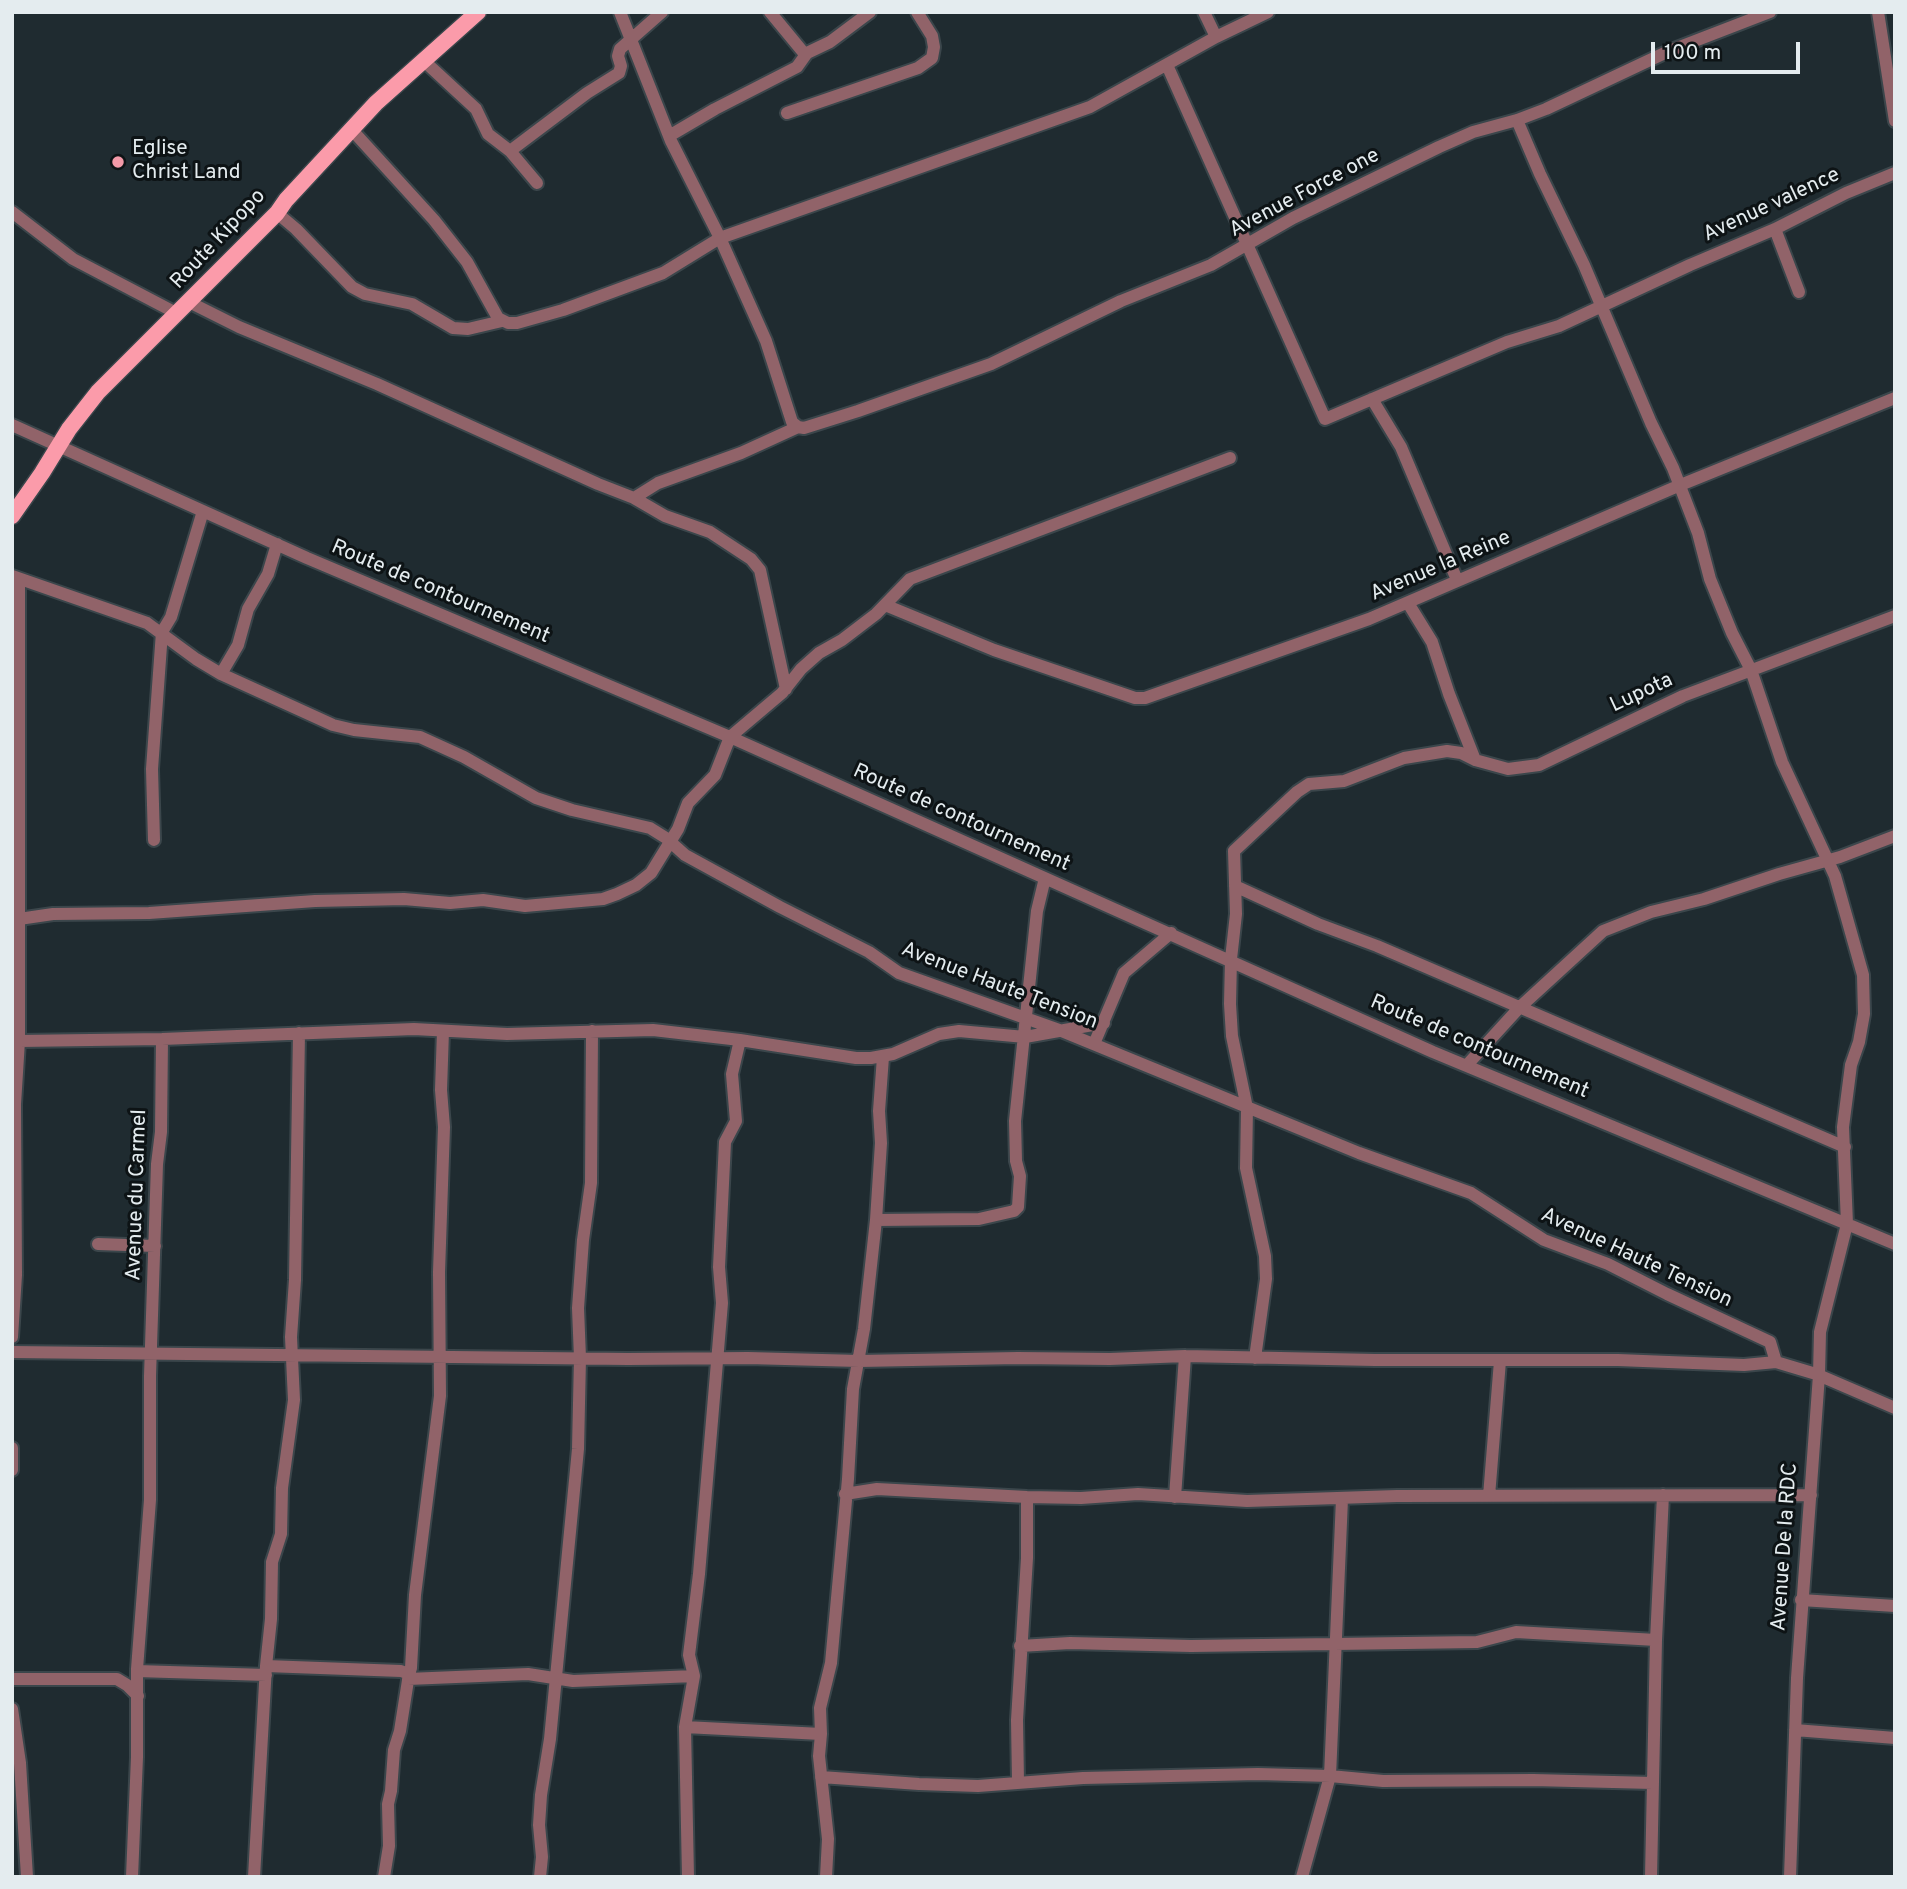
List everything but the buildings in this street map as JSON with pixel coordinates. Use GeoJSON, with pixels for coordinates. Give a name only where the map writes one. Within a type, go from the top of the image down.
{"type":"FeatureCollection","features":[{"type":"Feature","properties":{"kind":"main road","name":"Route Kipopo"},"geometry":{"type":"LineString","coordinates":[[12,516],[43,473],[69,429],[98,392],[277,213],[376,103],[478,12]]}},
{"type":"Feature","properties":{"kind":"street"},"geometry":{"type":"LineString","coordinates":[[620,12],[669,136],[720,238],[766,341],[792,422],[798,427]]}},
{"type":"Feature","properties":{"kind":"street"},"geometry":{"type":"LineString","coordinates":[[510,151],[587,93],[619,73],[621,66],[618,52],[663,12]]}},
{"type":"Feature","properties":{"kind":"street"},"geometry":{"type":"LineString","coordinates":[[770,12],[803,52],[807,53]]}},
{"type":"Feature","properties":{"kind":"street"},"geometry":{"type":"LineString","coordinates":[[669,136],[797,67],[807,53],[830,43],[870,12]]}},
{"type":"Feature","properties":{"kind":"street"},"geometry":{"type":"LineString","coordinates":[[787,113],[918,68],[932,58],[932,36],[917,12]]}},
{"type":"Feature","properties":{"kind":"street"},"geometry":{"type":"LineString","coordinates":[[1204,12],[1216,37]]}},
{"type":"Feature","properties":{"kind":"street"},"geometry":{"type":"LineString","coordinates":[[277,213],[352,287],[366,293],[412,304],[453,328],[476,328],[502,321],[530,321],[663,273],[720,238],[1090,107],[1216,37],[1268,12]]}},
{"type":"Feature","properties":{"kind":"street","name":"Avenue Force one"},"geometry":{"type":"LineString","coordinates":[[634,498],[658,483],[741,453],[798,427],[804,428],[858,411],[991,364],[1121,301],[1211,265],[1293,218],[1439,147],[1474,132],[1517,120],[1669,51],[1770,12]]}},
{"type":"Feature","properties":{"kind":"street"},"geometry":{"type":"LineString","coordinates":[[1878,12],[1895,121]]}},
{"type":"Feature","properties":{"kind":"street"},"geometry":{"type":"LineString","coordinates":[[423,60],[476,109],[488,134],[510,151],[537,183]]}},
{"type":"Feature","properties":{"kind":"street"},"geometry":{"type":"LineString","coordinates":[[1167,65],[1246,244]]}},
{"type":"Feature","properties":{"kind":"street","name":"Avenue De la RDC"},"geometry":{"type":"LineString","coordinates":[[1517,120],[1673,468],[1698,533],[1718,600],[1751,670],[1782,762],[1835,876],[1863,975],[1865,997],[1862,1028],[1851,1065],[1843,1126],[1847,1224],[1820,1332],[1811,1494],[1801,1600],[1790,1877]]}},
{"type":"Feature","properties":{"kind":"street"},"geometry":{"type":"LineString","coordinates":[[352,130],[434,220],[467,262],[494,313],[502,321]]}},
{"type":"Feature","properties":{"kind":"street","name":"Avenue valence"},"geometry":{"type":"LineString","coordinates":[[1246,244],[1325,419],[1528,334],[1559,326],[1665,276],[1775,229],[1846,193],[1895,173]]}},
{"type":"Feature","properties":{"kind":"street"},"geometry":{"type":"LineString","coordinates":[[12,212],[73,259],[183,308],[239,327],[390,389],[598,485],[634,498],[665,516],[701,527],[757,564],[786,689]]}},
{"type":"Feature","properties":{"kind":"street"},"geometry":{"type":"LineString","coordinates":[[1775,229],[1799,292]]}},
{"type":"Feature","properties":{"kind":"street","name":"Avenue la Reine"},"geometry":{"type":"LineString","coordinates":[[885,606],[994,650],[1135,698],[1144,698],[1279,652],[1408,603],[1678,486],[1895,398]]}},
{"type":"Feature","properties":{"kind":"street"},"geometry":{"type":"LineString","coordinates":[[1372,399],[1401,447],[1457,580]]}},
{"type":"Feature","properties":{"kind":"street","name":"Route de contournement"},"geometry":{"type":"LineString","coordinates":[[12,425],[277,544],[730,737],[1466,1065],[1895,1244]]}},
{"type":"Feature","properties":{"kind":"street"},"geometry":{"type":"LineString","coordinates":[[19,919],[53,914],[149,913],[315,901],[404,899],[450,903],[483,900],[525,906],[603,899],[636,885],[651,873],[678,829],[688,803],[715,775],[730,737],[786,689],[818,653],[842,640],[885,606],[910,579],[1230,458]]}},
{"type":"Feature","properties":{"kind":"street"},"geometry":{"type":"LineString","coordinates":[[154,840],[152,769],[162,632],[171,617],[202,511]]}},
{"type":"Feature","properties":{"kind":"street"},"geometry":{"type":"LineString","coordinates":[[221,674],[238,645],[248,609],[268,574],[277,544]]}},
{"type":"Feature","properties":{"kind":"street"},"geometry":{"type":"LineString","coordinates":[[12,1337],[16,1294],[15,1104],[19,919],[16,578]]}},
{"type":"Feature","properties":{"kind":"street","name":"Avenue Haute Tension"},"geometry":{"type":"LineString","coordinates":[[16,578],[147,623],[221,674],[333,725],[427,740],[464,757],[536,798],[572,810],[650,828],[685,855],[869,952],[892,969],[1059,1030],[1359,1153],[1471,1193],[1544,1240],[1608,1264],[1770,1342],[1776,1362]]}},
{"type":"Feature","properties":{"kind":"street"},"geometry":{"type":"LineString","coordinates":[[1408,603],[1432,642],[1475,760]]}},
{"type":"Feature","properties":{"kind":"street","name":"Lupota"},"geometry":{"type":"LineString","coordinates":[[1255,1358],[1266,1279],[1265,1256],[1246,1168],[1247,1108],[1232,1036],[1234,851],[1309,784],[1353,779],[1404,758],[1447,751],[1461,752],[1475,760],[1508,769],[1539,765],[1683,696],[1895,616]]}},
{"type":"Feature","properties":{"kind":"street"},"geometry":{"type":"LineString","coordinates":[[1466,1065],[1519,1008],[1603,931],[1651,912],[1704,899],[1828,861],[1895,836]]}},
{"type":"Feature","properties":{"kind":"street"},"geometry":{"type":"LineString","coordinates":[[876,1220],[964,1220],[1017,1209],[1020,1176],[1014,1128],[1037,911],[1045,878]]}},
{"type":"Feature","properties":{"kind":"street"},"geometry":{"type":"LineString","coordinates":[[1235,886],[1318,924],[1377,946],[1845,1147]]}},
{"type":"Feature","properties":{"kind":"street"},"geometry":{"type":"LineString","coordinates":[[1094,1044],[1124,973],[1171,933]]}},
{"type":"Feature","properties":{"kind":"street"},"geometry":{"type":"LineString","coordinates":[[16,1040],[162,1039],[414,1029],[507,1034],[661,1030],[856,1058],[883,1057],[939,1034],[959,1031],[1025,1038],[1104,1023]]}},
{"type":"Feature","properties":{"kind":"street"},"geometry":{"type":"LineString","coordinates":[[384,1877],[389,1846],[388,1804],[394,1750],[400,1731],[409,1676],[424,1512],[435,1452],[441,1356],[439,1272],[444,1191],[441,1090],[443,1031]]}},
{"type":"Feature","properties":{"kind":"street"},"geometry":{"type":"LineString","coordinates":[[540,1877],[541,1795],[550,1740],[578,1449],[578,1308],[591,1183],[592,1031]]}},
{"type":"Feature","properties":{"kind":"street"},"geometry":{"type":"LineString","coordinates":[[254,1877],[271,1619],[272,1562],[281,1534],[284,1475],[294,1400],[291,1337],[295,1280],[299,1033]]}},
{"type":"Feature","properties":{"kind":"street","name":"Avenue du Carmel"},"geometry":{"type":"LineString","coordinates":[[132,1877],[137,1670],[148,1524],[162,1039]]}},
{"type":"Feature","properties":{"kind":"street"},"geometry":{"type":"LineString","coordinates":[[688,1877],[685,1727],[695,1676],[689,1655],[699,1574],[722,1303],[719,1267],[725,1142],[736,1121],[732,1074],[740,1040]]}},
{"type":"Feature","properties":{"kind":"street"},"geometry":{"type":"LineString","coordinates":[[826,1877],[828,1839],[819,1756],[820,1708],[831,1663],[848,1479],[853,1389],[859,1361],[876,1220],[883,1057]]}},
{"type":"Feature","properties":{"kind":"street"},"geometry":{"type":"LineString","coordinates":[[98,1244],[155,1246]]}},
{"type":"Feature","properties":{"kind":"street"},"geometry":{"type":"LineString","coordinates":[[12,1352],[859,1361],[1185,1356],[1618,1360],[1744,1365],[1776,1362],[1819,1375],[1895,1408]]}},
{"type":"Feature","properties":{"kind":"street"},"geometry":{"type":"LineString","coordinates":[[1175,1497],[1185,1356]]}},
{"type":"Feature","properties":{"kind":"street"},"geometry":{"type":"LineString","coordinates":[[1489,1496],[1500,1361]]}},
{"type":"Feature","properties":{"kind":"street"},"geometry":{"type":"LineString","coordinates":[[12,1448],[12,1470]]}},
{"type":"Feature","properties":{"kind":"street"},"geometry":{"type":"LineString","coordinates":[[845,1494],[877,1489],[1027,1497],[1081,1498],[1138,1494],[1247,1501],[1811,1494]]}},
{"type":"Feature","properties":{"kind":"street"},"geometry":{"type":"LineString","coordinates":[[1651,1877],[1656,1640],[1663,1495]]}},
{"type":"Feature","properties":{"kind":"street"},"geometry":{"type":"LineString","coordinates":[[1018,1782],[1020,1646],[1026,1571],[1027,1497]]}},
{"type":"Feature","properties":{"kind":"street"},"geometry":{"type":"LineString","coordinates":[[1302,1877],[1330,1776],[1342,1499]]}},
{"type":"Feature","properties":{"kind":"street"},"geometry":{"type":"LineString","coordinates":[[1801,1600],[1895,1606]]}},
{"type":"Feature","properties":{"kind":"street"},"geometry":{"type":"LineString","coordinates":[[1020,1646],[1067,1643],[1201,1646],[1477,1642],[1516,1632],[1656,1640]]}},
{"type":"Feature","properties":{"kind":"street"},"geometry":{"type":"LineString","coordinates":[[12,1679],[117,1679],[137,1670],[401,1671],[409,1676],[528,1674],[573,1681],[695,1676]]}},
{"type":"Feature","properties":{"kind":"street"},"geometry":{"type":"LineString","coordinates":[[117,1679],[138,1696]]}},
{"type":"Feature","properties":{"kind":"street"},"geometry":{"type":"LineString","coordinates":[[12,1709],[20,1763],[27,1877]]}},
{"type":"Feature","properties":{"kind":"street"},"geometry":{"type":"LineString","coordinates":[[685,1727],[821,1734]]}},
{"type":"Feature","properties":{"kind":"street"},"geometry":{"type":"LineString","coordinates":[[1795,1730],[1895,1738]]}},
{"type":"Feature","properties":{"kind":"street"},"geometry":{"type":"LineString","coordinates":[[821,1777],[978,1786],[1129,1776],[1330,1776],[1383,1782],[1544,1780],[1653,1783]]}},
{"type":"Feature","properties":{"kind":"place","name":"Eglise Christ Land"},"geometry":{"type":"Point","coordinates":[118,162]}}]}
